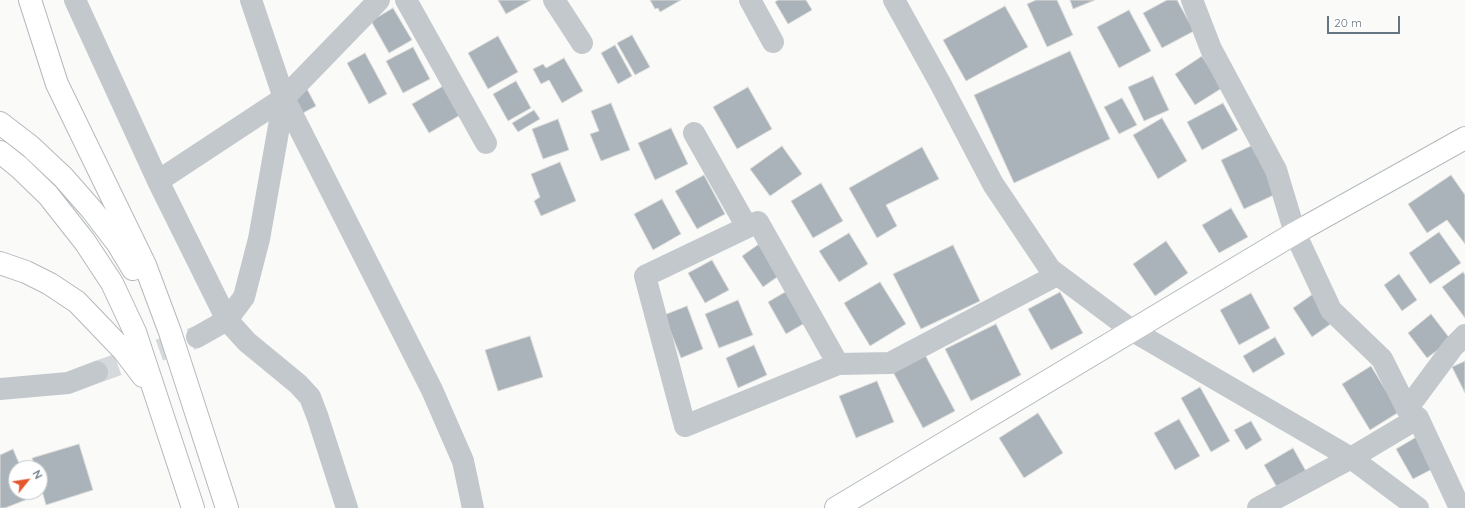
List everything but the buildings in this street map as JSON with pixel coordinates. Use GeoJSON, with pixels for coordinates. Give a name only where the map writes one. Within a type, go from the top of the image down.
{"type":"FeatureCollection","features":[{"type":"Feature","properties":{"kind":"main road"},"geometry":{"type":"LineString","coordinates":[[30,0],[57,84],[145,265],[170,332],[226,508]]}},
{"type":"Feature","properties":{"kind":"main road"},"geometry":{"type":"LineString","coordinates":[[0,123],[30,146],[63,177],[92,210],[118,244],[170,332]]}},
{"type":"Feature","properties":{"kind":"main road"},"geometry":{"type":"LineString","coordinates":[[836,508],[1295,233],[1465,138]]}},
{"type":"Feature","properties":{"kind":"main road"},"geometry":{"type":"LineString","coordinates":[[0,152],[19,167],[48,195],[85,242],[112,283],[135,332],[193,508]]}},
{"type":"Feature","properties":{"kind":"main road"},"geometry":{"type":"LineString","coordinates":[[0,263],[26,272],[50,284],[77,302],[124,351],[143,377],[163,414]]}},
{"type":"Feature","properties":{"kind":"street"},"geometry":{"type":"LineString","coordinates":[[75,0],[158,181],[227,320],[247,342],[298,384],[310,397],[347,508]]}},
{"type":"Feature","properties":{"kind":"street"},"geometry":{"type":"LineString","coordinates":[[250,0],[284,98],[432,390],[463,461],[473,508]]}},
{"type":"Feature","properties":{"kind":"street"},"geometry":{"type":"LineString","coordinates":[[158,181],[284,98],[379,0]]}},
{"type":"Feature","properties":{"kind":"street"},"geometry":{"type":"LineString","coordinates":[[406,0],[486,143]]}},
{"type":"Feature","properties":{"kind":"street"},"geometry":{"type":"LineString","coordinates":[[554,0],[582,43]]}},
{"type":"Feature","properties":{"kind":"street"},"geometry":{"type":"LineString","coordinates":[[750,0],[773,42]]}},
{"type":"Feature","properties":{"kind":"street"},"geometry":{"type":"LineString","coordinates":[[894,0],[993,184],[1050,269],[1133,331],[1350,458],[1418,508]]}},
{"type":"Feature","properties":{"kind":"street"},"geometry":{"type":"LineString","coordinates":[[1192,0],[1211,49],[1276,170],[1295,233],[1330,310],[1382,359],[1413,414],[1459,508]]}},
{"type":"Feature","properties":{"kind":"street"},"geometry":{"type":"LineString","coordinates":[[197,337],[227,320],[244,297],[259,239],[284,98]]}},
{"type":"Feature","properties":{"kind":"street"},"geometry":{"type":"LineString","coordinates":[[694,133],[747,228]]}},
{"type":"Feature","properties":{"kind":"street"},"geometry":{"type":"LineString","coordinates":[[838,364],[758,222],[645,276],[685,426],[838,364],[890,363],[1057,275]]}},
{"type":"Feature","properties":{"kind":"street"},"geometry":{"type":"LineString","coordinates":[[1258,508],[1350,458],[1413,414],[1454,347],[1465,335]]}},
{"type":"Feature","properties":{"kind":"street"},"geometry":{"type":"LineString","coordinates":[[0,389],[68,383],[97,372]]}},
{"type":"Feature","properties":{"kind":"tunnel"},"geometry":{"type":"LineString","coordinates":[[97,372],[197,337]]}}]}
